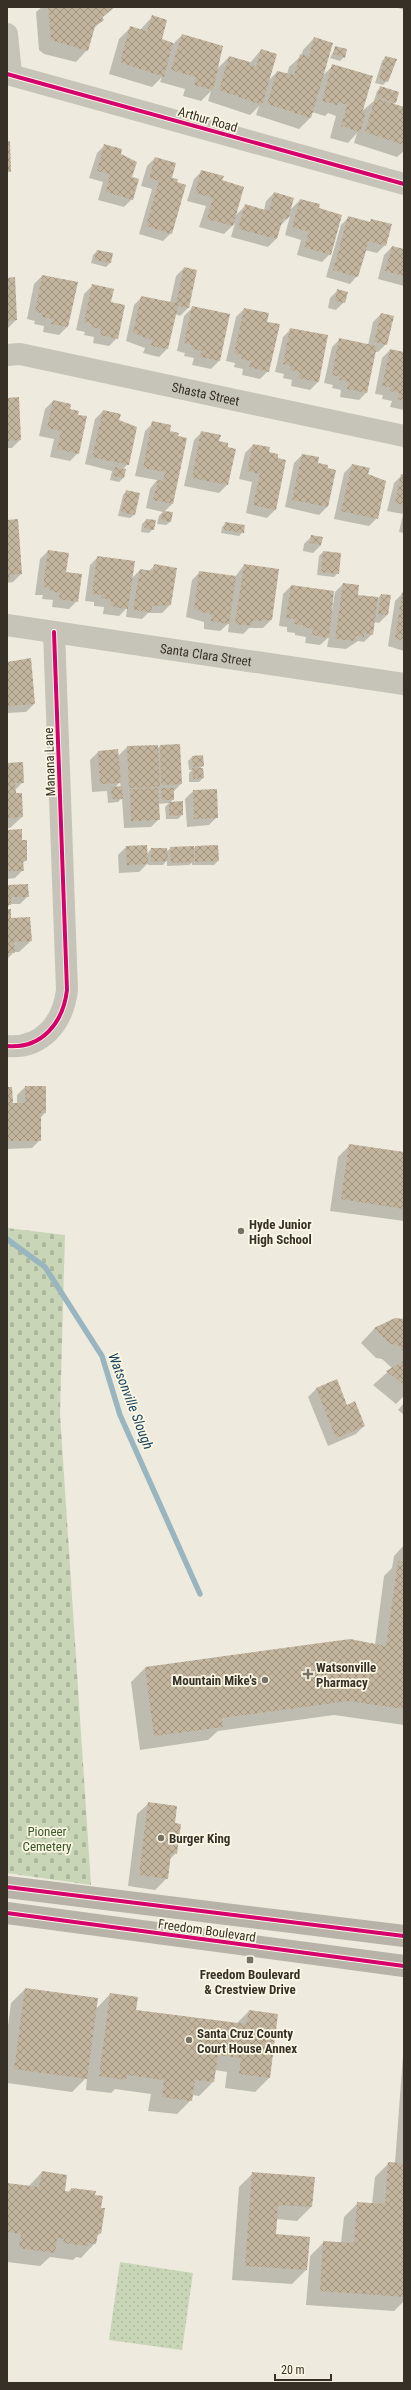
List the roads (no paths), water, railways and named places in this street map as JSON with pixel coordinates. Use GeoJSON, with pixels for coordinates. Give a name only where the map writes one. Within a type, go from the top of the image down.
{"type":"FeatureCollection","features":[{"type":"Feature","properties":{"kind":"main road","name":"Freedom Boulevard"},"geometry":{"type":"LineString","coordinates":[[7,1887],[404,1936]]}},
{"type":"Feature","properties":{"kind":"main road","name":"Freedom Boulevard"},"geometry":{"type":"LineString","coordinates":[[7,1913],[404,1966]]}},
{"type":"Feature","properties":{"kind":"street"},"geometry":{"type":"LineString","coordinates":[[7,34],[9,74]]}},
{"type":"Feature","properties":{"kind":"street","name":"Arthur Road"},"geometry":{"type":"LineString","coordinates":[[9,74],[404,184]]}},
{"type":"Feature","properties":{"kind":"street","name":"Shasta Street"},"geometry":{"type":"LineString","coordinates":[[7,355],[20,354],[404,436]]}},
{"type":"Feature","properties":{"kind":"street","name":"Santa Clara Street"},"geometry":{"type":"LineString","coordinates":[[7,625],[404,684]]}},
{"type":"Feature","properties":{"kind":"street","name":"Manana Lane"},"geometry":{"type":"LineString","coordinates":[[7,1046],[19,1047],[35,1042],[48,1033],[60,1019],[66,997],[68,973],[54,632]]}},
{"type":"Feature","properties":{"kind":"waterway","name":"Watsonville Slough"},"geometry":{"type":"LineString","coordinates":[[7,1239],[45,1267],[102,1356],[120,1415],[200,1594]]}},
{"type":"Feature","properties":{"kind":"place","name":"Hyde Junior High School"},"geometry":{"type":"Point","coordinates":[241,1231]}},
{"type":"Feature","properties":{"kind":"place","name":"Watsonville Pharmacy"},"geometry":{"type":"Point","coordinates":[308,1674]}},
{"type":"Feature","properties":{"kind":"place","name":"Mountain Mike's"},"geometry":{"type":"Point","coordinates":[265,1680]}},
{"type":"Feature","properties":{"kind":"place","name":"Burger King"},"geometry":{"type":"Point","coordinates":[161,1838]}},
{"type":"Feature","properties":{"kind":"place","name":"Freedom Boulevard & Crestview Drive"},"geometry":{"type":"Point","coordinates":[250,1960]}},
{"type":"Feature","properties":{"kind":"place","name":"Santa Cruz County Court House Annex"},"geometry":{"type":"Point","coordinates":[189,2040]}},
{"type":"Feature","properties":{"kind":"park label","name":"Pioneer Cemetery"},"geometry":{"type":"Point","coordinates":[47,1838]}}]}
